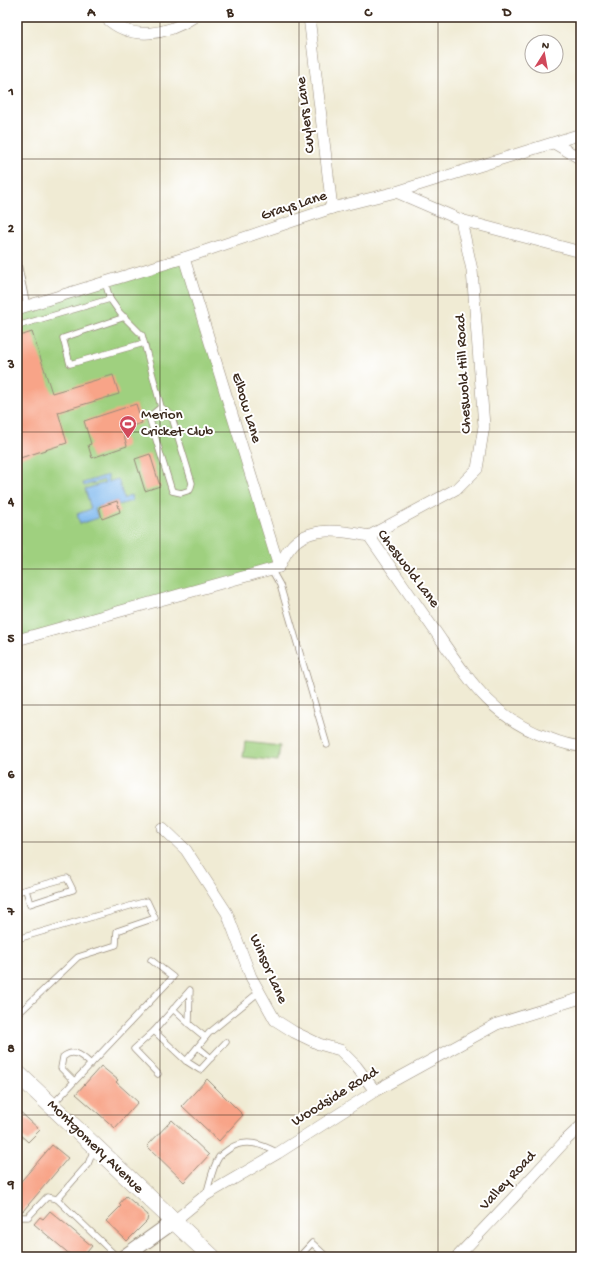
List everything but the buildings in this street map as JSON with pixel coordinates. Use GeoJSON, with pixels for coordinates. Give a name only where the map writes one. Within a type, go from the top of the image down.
{"type":"FeatureCollection","features":[{"type":"Feature","properties":{"kind":"main road","name":"Montgomery Avenue"},"geometry":{"type":"LineString","coordinates":[[17,1073],[173,1222],[212,1257]]}},
{"type":"Feature","properties":{"kind":"street"},"geometry":{"type":"LineString","coordinates":[[105,17],[130,31],[149,33],[171,30],[194,17]]}},
{"type":"Feature","properties":{"kind":"street","name":"Cuylers Lane"},"geometry":{"type":"LineString","coordinates":[[309,17],[332,208]]}},
{"type":"Feature","properties":{"kind":"street","name":"Grays Lane"},"geometry":{"type":"LineString","coordinates":[[22,308],[184,258],[332,208],[396,192],[581,134]]}},
{"type":"Feature","properties":{"kind":"street"},"geometry":{"type":"LineString","coordinates":[[554,143],[581,159]]}},
{"type":"Feature","properties":{"kind":"street"},"geometry":{"type":"LineString","coordinates":[[396,192],[461,220],[581,252]]}},
{"type":"Feature","properties":{"kind":"street","name":"Cheswold Hill Road"},"geometry":{"type":"LineString","coordinates":[[369,536],[458,488],[477,469],[484,426],[472,270],[461,220]]}},
{"type":"Feature","properties":{"kind":"street","name":"Elbow Lane"},"geometry":{"type":"LineString","coordinates":[[184,258],[275,568]]}},
{"type":"Feature","properties":{"kind":"street","name":"Cheswold Lane"},"geometry":{"type":"LineString","coordinates":[[275,568],[290,548],[302,537],[334,530],[369,536],[484,697],[511,721],[533,733],[581,746]]}},
{"type":"Feature","properties":{"kind":"street"},"geometry":{"type":"LineString","coordinates":[[17,640],[275,568]]}},
{"type":"Feature","properties":{"kind":"street","name":"Winsor Lane"},"geometry":{"type":"LineString","coordinates":[[162,828],[186,850],[227,913],[251,977],[275,1020],[294,1032],[319,1044],[340,1050],[356,1066],[375,1091]]}},
{"type":"Feature","properties":{"kind":"street","name":"Woodside Road"},"geometry":{"type":"LineString","coordinates":[[124,1257],[173,1222],[206,1195],[278,1153],[375,1091],[497,1024],[581,998]]}},
{"type":"Feature","properties":{"kind":"street","name":"Valley Road"},"geometry":{"type":"LineString","coordinates":[[457,1257],[567,1138],[581,1126]]}},
{"type":"Feature","properties":{"kind":"lane"},"geometry":{"type":"LineString","coordinates":[[17,259],[22,308]]}},
{"type":"Feature","properties":{"kind":"lane"},"geometry":{"type":"LineString","coordinates":[[105,282],[110,299],[142,334],[161,407],[171,414],[192,483],[190,490],[181,493],[172,491],[149,417],[161,407]]}},
{"type":"Feature","properties":{"kind":"lane"},"geometry":{"type":"LineString","coordinates":[[17,326],[110,299]]}},
{"type":"Feature","properties":{"kind":"lane"},"geometry":{"type":"LineString","coordinates":[[125,317],[63,338],[70,364],[144,343]]}},
{"type":"Feature","properties":{"kind":"lane"},"geometry":{"type":"LineString","coordinates":[[275,568],[327,745]]}},
{"type":"Feature","properties":{"kind":"lane"},"geometry":{"type":"LineString","coordinates":[[17,892],[67,878],[73,890],[30,904],[26,890]]}},
{"type":"Feature","properties":{"kind":"lane"},"geometry":{"type":"LineString","coordinates":[[17,939],[147,901],[154,918],[117,931],[116,945],[78,957],[17,1015]]}},
{"type":"Feature","properties":{"kind":"lane"},"geometry":{"type":"LineString","coordinates":[[51,1106],[173,977],[151,960]]}},
{"type":"Feature","properties":{"kind":"lane"},"geometry":{"type":"LineString","coordinates":[[158,1074],[134,1049],[154,1031],[190,990],[189,1024]]}},
{"type":"Feature","properties":{"kind":"lane"},"geometry":{"type":"LineString","coordinates":[[186,1061],[205,1037],[259,992]]}},
{"type":"Feature","properties":{"kind":"lane"},"geometry":{"type":"LineString","coordinates":[[173,1010],[205,1037]]}},
{"type":"Feature","properties":{"kind":"lane"},"geometry":{"type":"LineString","coordinates":[[154,1031],[186,1061],[200,1070],[226,1042]]}},
{"type":"Feature","properties":{"kind":"lane"},"geometry":{"type":"LineString","coordinates":[[198,1047],[211,1058]]}},
{"type":"Feature","properties":{"kind":"lane"},"geometry":{"type":"LineString","coordinates":[[74,1081],[61,1068],[63,1057],[67,1054],[75,1052],[91,1064]]}},
{"type":"Feature","properties":{"kind":"lane"},"geometry":{"type":"LineString","coordinates":[[206,1195],[213,1170],[220,1156],[233,1146],[250,1142],[263,1145],[278,1153]]}},
{"type":"Feature","properties":{"kind":"lane"},"geometry":{"type":"LineString","coordinates":[[58,1199],[88,1164],[95,1147]]}},
{"type":"Feature","properties":{"kind":"lane"},"geometry":{"type":"LineString","coordinates":[[17,1214],[21,1217],[28,1217],[47,1197],[58,1199],[117,1257]]}},
{"type":"Feature","properties":{"kind":"lane"},"geometry":{"type":"LineString","coordinates":[[299,1257],[312,1243],[326,1257]]}},
{"type":"Feature","properties":{"kind":"green space","name":"Merion Cricket Club"},"geometry":{"type":"Polygon","coordinates":[[[184,258],[279,567],[17,640],[17,310],[184,258]]]}},
{"type":"Feature","properties":{"kind":"green space"},"geometry":{"type":"Polygon","coordinates":[[[245,742],[280,746],[278,761],[243,757],[245,742]]]}},
{"type":"Feature","properties":{"kind":"water"},"geometry":{"type":"Polygon","coordinates":[[[108,475],[108,482],[118,479],[124,499],[131,495],[132,501],[118,505],[117,501],[95,508],[98,518],[80,524],[77,514],[91,509],[85,489],[105,483],[104,480],[84,486],[83,483],[108,475]]]}},
{"type":"Feature","properties":{"kind":"railway"},"geometry":{"type":"LineString","coordinates":[[17,1253],[21,1257]]}},
{"type":"Feature","properties":{"kind":"place","name":"Merion Cricket Club"},"geometry":{"type":"Point","coordinates":[128,439]}}]}
